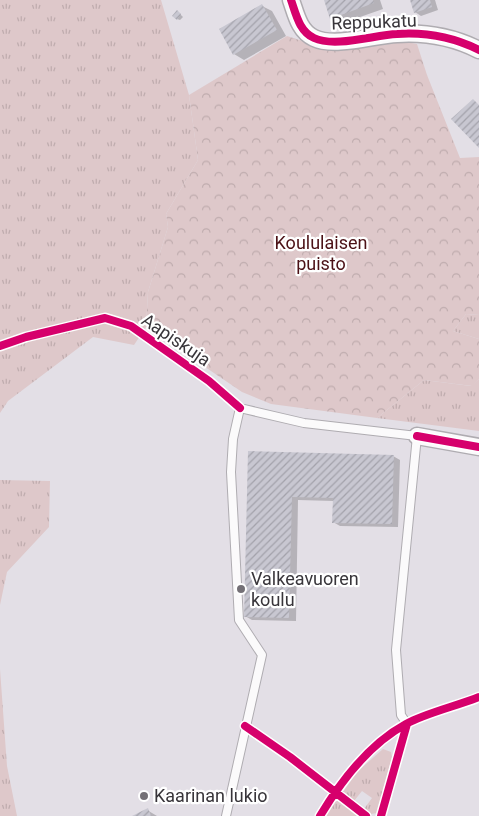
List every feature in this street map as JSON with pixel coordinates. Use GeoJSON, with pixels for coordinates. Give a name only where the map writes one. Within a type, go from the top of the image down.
{"type":"FeatureCollection","features":[{"type":"Feature","properties":{"kind":"street","name":"Reppukatu"},"geometry":{"type":"LineString","coordinates":[[291,0],[300,27],[314,38],[333,41],[398,34],[437,36],[458,40],[479,50]]}},
{"type":"Feature","properties":{"kind":"street"},"geometry":{"type":"LineString","coordinates":[[417,436],[479,447]]}},
{"type":"Feature","properties":{"kind":"lane"},"geometry":{"type":"LineString","coordinates":[[226,816],[262,656],[239,620],[231,472],[233,439],[240,408],[304,423],[417,436],[396,650],[401,715],[407,724]]}},
{"type":"Feature","properties":{"kind":"green space"},"geometry":{"type":"Polygon","coordinates":[[[0,0],[161,0],[189,95],[198,160],[166,214],[168,227],[148,292],[146,327],[134,345],[93,337],[8,401],[0,413],[0,0]]]}},
{"type":"Feature","properties":{"kind":"green space","name":"Koululaisen puisto"},"geometry":{"type":"Polygon","coordinates":[[[287,36],[315,45],[401,41],[417,44],[427,75],[460,158],[479,157],[479,315],[466,314],[453,331],[479,339],[479,379],[472,386],[424,380],[377,418],[271,404],[242,392],[146,327],[148,292],[168,227],[166,214],[198,160],[189,95],[287,36]]]}},
{"type":"Feature","properties":{"kind":"green space"},"geometry":{"type":"Polygon","coordinates":[[[466,314],[479,315],[479,339],[453,331],[466,314]]]}},
{"type":"Feature","properties":{"kind":"green space"},"geometry":{"type":"Polygon","coordinates":[[[479,379],[479,431],[377,418],[424,380],[471,386],[479,379]]]}},
{"type":"Feature","properties":{"kind":"green space"},"geometry":{"type":"Polygon","coordinates":[[[0,480],[50,481],[49,527],[7,572],[0,605],[0,480]]]}},
{"type":"Feature","properties":{"kind":"green space"},"geometry":{"type":"Polygon","coordinates":[[[0,669],[7,766],[17,816],[0,816],[0,669]]]}},
{"type":"Feature","properties":{"kind":"green space"},"geometry":{"type":"Polygon","coordinates":[[[383,749],[391,752],[392,757],[377,813],[371,814],[364,809],[372,798],[362,791],[354,801],[343,792],[357,772],[383,749]]]}},
{"type":"Feature","properties":{"kind":"green space"},"geometry":{"type":"Polygon","coordinates":[[[338,801],[361,816],[325,816],[333,802],[338,801]]]}},
{"type":"Feature","properties":{"kind":"building"},"geometry":{"type":"Polygon","coordinates":[[[324,0],[373,0],[374,3],[330,19],[324,0]]]}},
{"type":"Feature","properties":{"kind":"building"},"geometry":{"type":"Polygon","coordinates":[[[410,0],[430,0],[432,7],[414,13],[410,0]]]}},
{"type":"Feature","properties":{"kind":"building"},"geometry":{"type":"Polygon","coordinates":[[[262,4],[277,30],[233,55],[219,29],[262,4]]]}},
{"type":"Feature","properties":{"kind":"building"},"geometry":{"type":"Polygon","coordinates":[[[177,10],[181,14],[177,20],[172,16],[177,10]]]}},
{"type":"Feature","properties":{"kind":"building"},"geometry":{"type":"Polygon","coordinates":[[[473,99],[479,105],[479,148],[451,119],[473,99]]]}},
{"type":"Feature","properties":{"kind":"building"},"geometry":{"type":"Polygon","coordinates":[[[248,451],[394,455],[392,524],[332,523],[333,498],[292,497],[289,618],[244,617],[248,451]]]}},
{"type":"Feature","properties":{"kind":"building"},"geometry":{"type":"Polygon","coordinates":[[[148,808],[151,816],[132,816],[148,808]]]}},
{"type":"Feature","properties":{"kind":"cycle path"},"geometry":{"type":"LineString","coordinates":[[291,0],[301,27],[309,35],[323,41],[333,42],[388,35],[418,34],[439,36],[479,50]]}},
{"type":"Feature","properties":{"kind":"cycle path","name":"Aapiskuja"},"geometry":{"type":"LineString","coordinates":[[0,346],[26,337],[105,318],[131,326],[209,381],[240,408]]}},
{"type":"Feature","properties":{"kind":"cycle path"},"geometry":{"type":"LineString","coordinates":[[417,436],[479,447]]}},
{"type":"Feature","properties":{"kind":"cycle path"},"geometry":{"type":"LineString","coordinates":[[320,816],[357,764],[393,732],[423,716],[479,697]]}},
{"type":"Feature","properties":{"kind":"cycle path"},"geometry":{"type":"LineString","coordinates":[[381,816],[407,724]]}},
{"type":"Feature","properties":{"kind":"cycle path"},"geometry":{"type":"LineString","coordinates":[[245,726],[290,757],[366,816]]}},
{"type":"Feature","properties":{"kind":"place","name":"Valkeavuoren koulu"},"geometry":{"type":"Point","coordinates":[241,589]}},
{"type":"Feature","properties":{"kind":"place","name":"Kaarinan lukio"},"geometry":{"type":"Point","coordinates":[144,796]}}]}
